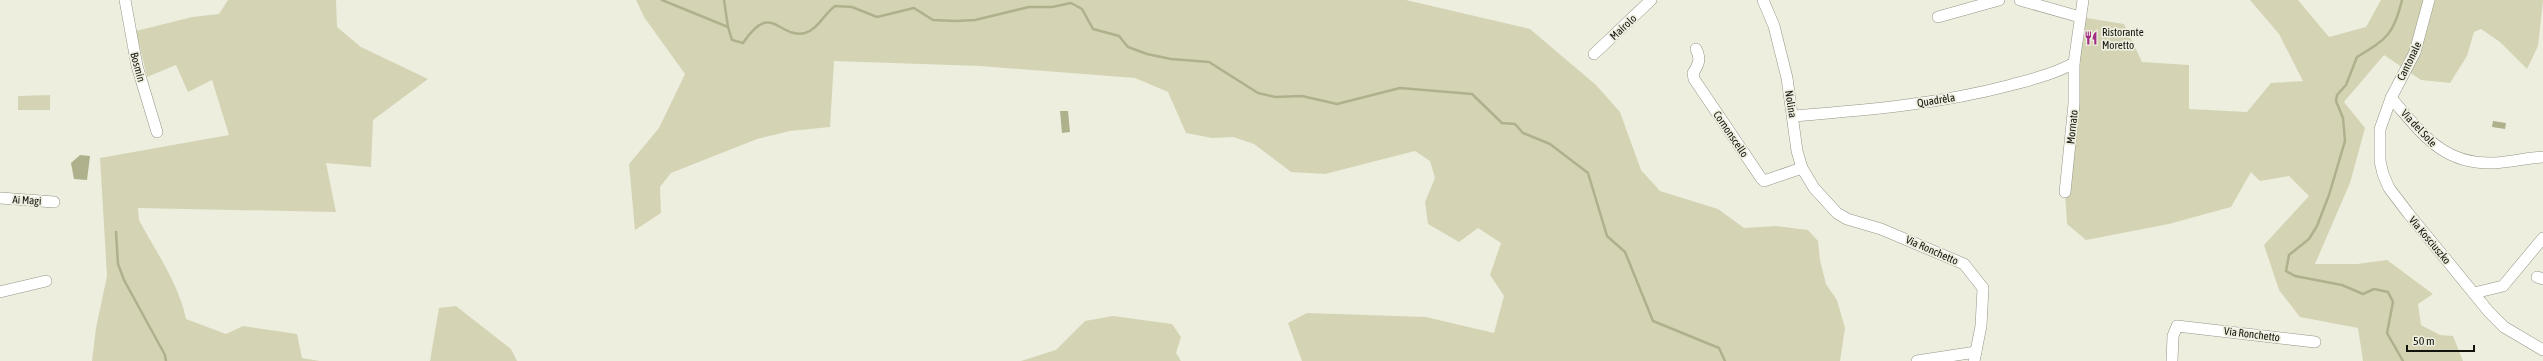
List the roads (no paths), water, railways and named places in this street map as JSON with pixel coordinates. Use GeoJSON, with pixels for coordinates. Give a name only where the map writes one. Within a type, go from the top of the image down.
{"type":"FeatureCollection","features":[{"type":"Feature","properties":{"kind":"street","name":"Bosmin"},"geometry":{"type":"LineString","coordinates":[[125,0],[137,66],[157,132]]}},
{"type":"Feature","properties":{"kind":"street","name":"Mairolo"},"geometry":{"type":"LineString","coordinates":[[1594,54],[1651,0]]}},
{"type":"Feature","properties":{"kind":"street","name":"Nolina"},"geometry":{"type":"LineString","coordinates":[[1763,0],[1774,26],[1794,116],[1797,151],[1802,168],[1807,178],[1827,204]]}},
{"type":"Feature","properties":{"kind":"street"},"geometry":{"type":"LineString","coordinates":[[1938,17],[1999,0]]}},
{"type":"Feature","properties":{"kind":"street"},"geometry":{"type":"LineString","coordinates":[[2020,0],[2080,17]]}},
{"type":"Feature","properties":{"kind":"street","name":"Mornato"},"geometry":{"type":"LineString","coordinates":[[2065,192],[2074,104],[2074,62],[2083,0]]}},
{"type":"Feature","properties":{"kind":"street","name":"Cantonale"},"geometry":{"type":"LineString","coordinates":[[2391,98],[2415,52],[2429,0]]}},
{"type":"Feature","properties":{"kind":"street","name":"Cornonscello"},"geometry":{"type":"LineString","coordinates":[[1696,49],[1700,57],[1699,64],[1693,73],[1694,79],[1761,178],[1764,181],[1772,180],[1802,168]]}},
{"type":"Feature","properties":{"kind":"street","name":"Quadrèla"},"geometry":{"type":"LineString","coordinates":[[1794,116],[1932,102],[1992,90],[2057,72],[2074,62]]}},
{"type":"Feature","properties":{"kind":"street","name":"Via del Sole"},"geometry":{"type":"LineString","coordinates":[[2391,98],[2436,147],[2447,155],[2473,163],[2494,163],[2543,157]]}},
{"type":"Feature","properties":{"kind":"street","name":"Via Kosciuszko"},"geometry":{"type":"LineString","coordinates":[[2391,98],[2380,129],[2380,161],[2383,174],[2389,188],[2474,293],[2504,327],[2543,350]]}},
{"type":"Feature","properties":{"kind":"street","name":"Ai Magi"},"geometry":{"type":"LineString","coordinates":[[0,198],[54,202]]}},
{"type":"Feature","properties":{"kind":"street","name":"Via Ronchetto"},"geometry":{"type":"LineString","coordinates":[[1827,204],[1847,219],[1881,229],[1964,264],[1983,288],[1981,326],[1975,356]]}},
{"type":"Feature","properties":{"kind":"street"},"geometry":{"type":"LineString","coordinates":[[2474,293],[2503,286],[2543,238]]}},
{"type":"Feature","properties":{"kind":"street"},"geometry":{"type":"LineString","coordinates":[[0,292],[46,281]]}},
{"type":"Feature","properties":{"kind":"street","name":"Via Ronchetto"},"geometry":{"type":"LineString","coordinates":[[2172,361],[2173,336],[2177,326],[2315,342]]}},
{"type":"Feature","properties":{"kind":"street"},"geometry":{"type":"LineString","coordinates":[[1917,361],[1975,356]]}},
{"type":"Feature","properties":{"kind":"waterway"},"geometry":{"type":"LineString","coordinates":[[662,0],[728,27],[732,40],[743,43],[753,30],[761,24],[775,24],[788,31],[805,33],[817,25],[835,6],[852,7],[877,17],[914,8],[933,20],[956,21],[975,20],[1029,7],[1052,7],[1071,3],[1082,9],[1093,29],[1119,36],[1128,47],[1147,54],[1171,59],[1209,62],[1258,93],[1275,97],[1302,96],[1337,104],[1400,88],[1472,94],[1502,123],[1515,124],[1523,133],[1550,144],[1588,173],[1607,236],[1625,252],[1653,321],[1719,348],[1725,361]]}},
{"type":"Feature","properties":{"kind":"waterway"},"geometry":{"type":"LineString","coordinates":[[724,0],[728,27]]}},
{"type":"Feature","properties":{"kind":"waterway"},"geometry":{"type":"LineString","coordinates":[[2402,0],[2396,21],[2388,34],[2376,45],[2357,57],[2346,85],[2337,95],[2336,101],[2343,118],[2345,141],[2329,195],[2317,226],[2309,239],[2289,255],[2286,271],[2295,276],[2342,285],[2363,294],[2374,289],[2388,292],[2393,302],[2387,333],[2403,361]]}},
{"type":"Feature","properties":{"kind":"waterway"},"geometry":{"type":"LineString","coordinates":[[116,232],[118,264],[124,280],[165,355],[166,361]]}},
{"type":"Feature","properties":{"kind":"place","name":"Ristorante Moretto"},"geometry":{"type":"Point","coordinates":[2091,38]}}]}
